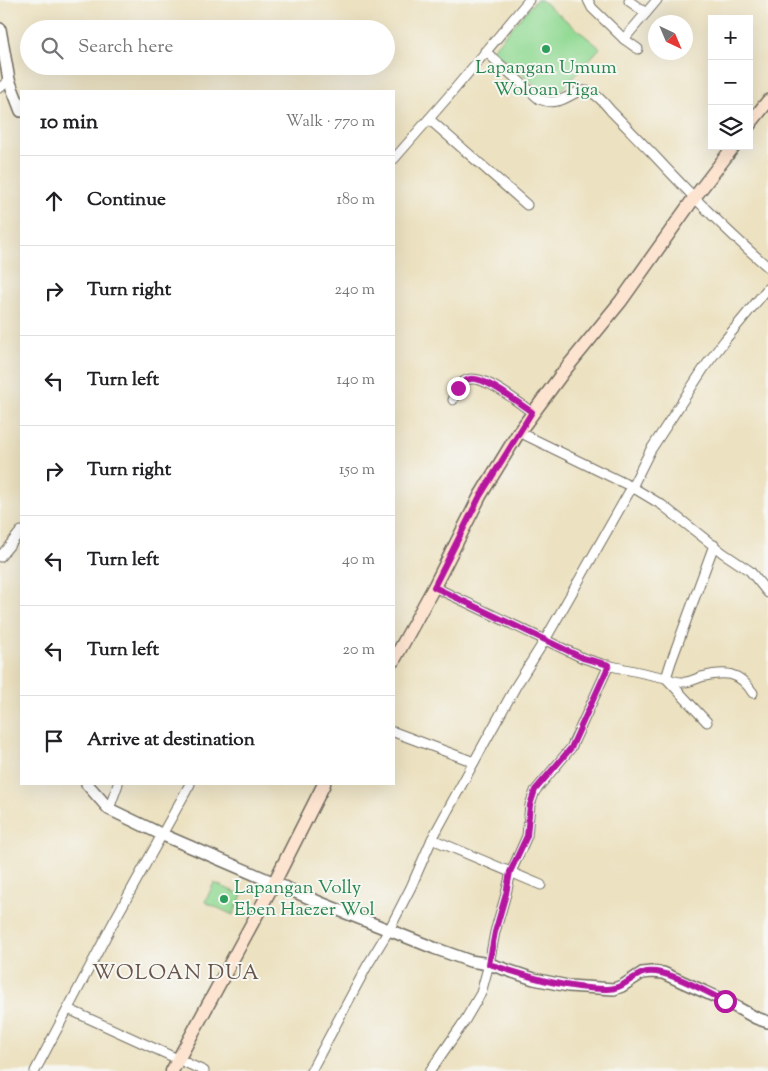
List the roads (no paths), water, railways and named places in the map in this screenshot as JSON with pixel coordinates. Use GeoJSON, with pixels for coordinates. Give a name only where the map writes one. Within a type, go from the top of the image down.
{"type":"FeatureCollection","features":[{"type":"Feature","properties":{"kind":"main road"},"geometry":{"type":"LineString","coordinates":[[753,120],[768,101]]}},
{"type":"Feature","properties":{"kind":"main road"},"geometry":{"type":"LineString","coordinates":[[395,658],[434,587],[480,496],[532,412],[626,294],[694,198],[731,150]]}},
{"type":"Feature","properties":{"kind":"main road"},"geometry":{"type":"LineString","coordinates":[[172,1071],[274,883],[323,785]]}},
{"type":"Feature","properties":{"kind":"street"},"geometry":{"type":"LineString","coordinates":[[395,158],[529,0]]}},
{"type":"Feature","properties":{"kind":"street"},"geometry":{"type":"LineString","coordinates":[[588,0],[592,8],[624,39],[638,49]]}},
{"type":"Feature","properties":{"kind":"street"},"geometry":{"type":"LineString","coordinates":[[624,39],[657,0]]}},
{"type":"Feature","properties":{"kind":"street"},"geometry":{"type":"LineString","coordinates":[[629,1],[646,13]]}},
{"type":"Feature","properties":{"kind":"street"},"geometry":{"type":"LineString","coordinates":[[0,29],[9,80],[20,108]]}},
{"type":"Feature","properties":{"kind":"street"},"geometry":{"type":"LineString","coordinates":[[485,52],[539,99],[555,103],[575,92],[591,92],[637,137],[694,198],[744,247],[768,267]]}},
{"type":"Feature","properties":{"kind":"street"},"geometry":{"type":"LineString","coordinates":[[0,88],[9,80]]}},
{"type":"Feature","properties":{"kind":"street"},"geometry":{"type":"LineString","coordinates":[[429,119],[527,205]]}},
{"type":"Feature","properties":{"kind":"street"},"geometry":{"type":"LineString","coordinates":[[311,1071],[367,966],[389,930],[411,887],[432,839],[474,762],[632,487],[650,451],[690,389],[725,340],[768,288]]}},
{"type":"Feature","properties":{"kind":"street"},"geometry":{"type":"LineString","coordinates":[[453,400],[463,382],[472,378],[484,380],[532,412]]}},
{"type":"Feature","properties":{"kind":"street"},"geometry":{"type":"LineString","coordinates":[[519,432],[632,487],[662,505],[723,554],[750,571],[768,593]]}},
{"type":"Feature","properties":{"kind":"street"},"geometry":{"type":"LineString","coordinates":[[0,558],[20,532]]}},
{"type":"Feature","properties":{"kind":"street"},"geometry":{"type":"LineString","coordinates":[[666,678],[714,545]]}},
{"type":"Feature","properties":{"kind":"street"},"geometry":{"type":"LineString","coordinates":[[434,587],[583,658],[684,683],[716,674],[734,675],[746,682],[752,693]]}},
{"type":"Feature","properties":{"kind":"street"},"geometry":{"type":"LineString","coordinates":[[430,1071],[474,1007],[480,993],[489,964],[510,872],[527,836],[532,797],[535,790],[571,748],[609,665]]}},
{"type":"Feature","properties":{"kind":"street"},"geometry":{"type":"LineString","coordinates":[[666,678],[707,722]]}},
{"type":"Feature","properties":{"kind":"street"},"geometry":{"type":"LineString","coordinates":[[395,732],[474,762]]}},
{"type":"Feature","properties":{"kind":"street"},"geometry":{"type":"LineString","coordinates":[[88,785],[109,809],[163,835],[274,883],[462,958],[548,982],[604,990],[622,986],[642,973],[663,973],[768,1022]]}},
{"type":"Feature","properties":{"kind":"street"},"geometry":{"type":"LineString","coordinates":[[109,809],[118,785]]}},
{"type":"Feature","properties":{"kind":"street"},"geometry":{"type":"LineString","coordinates":[[35,1071],[113,923],[189,785]]}},
{"type":"Feature","properties":{"kind":"street"},"geometry":{"type":"LineString","coordinates":[[432,839],[542,885]]}},
{"type":"Feature","properties":{"kind":"street"},"geometry":{"type":"LineString","coordinates":[[68,1010],[204,1071]]}},
{"type":"Feature","properties":{"kind":"place","name":"Lapangan Umum Woloan Tiga"},"geometry":{"type":"Point","coordinates":[546,49]}},
{"type":"Feature","properties":{"kind":"place","name":"Lapangan Volly Eben Haezer Wol"},"geometry":{"type":"Point","coordinates":[224,899]}},
{"type":"Feature","properties":{"kind":"district","name":"WOLOAN DUA"},"geometry":{"type":"Point","coordinates":[176,974]}}]}
